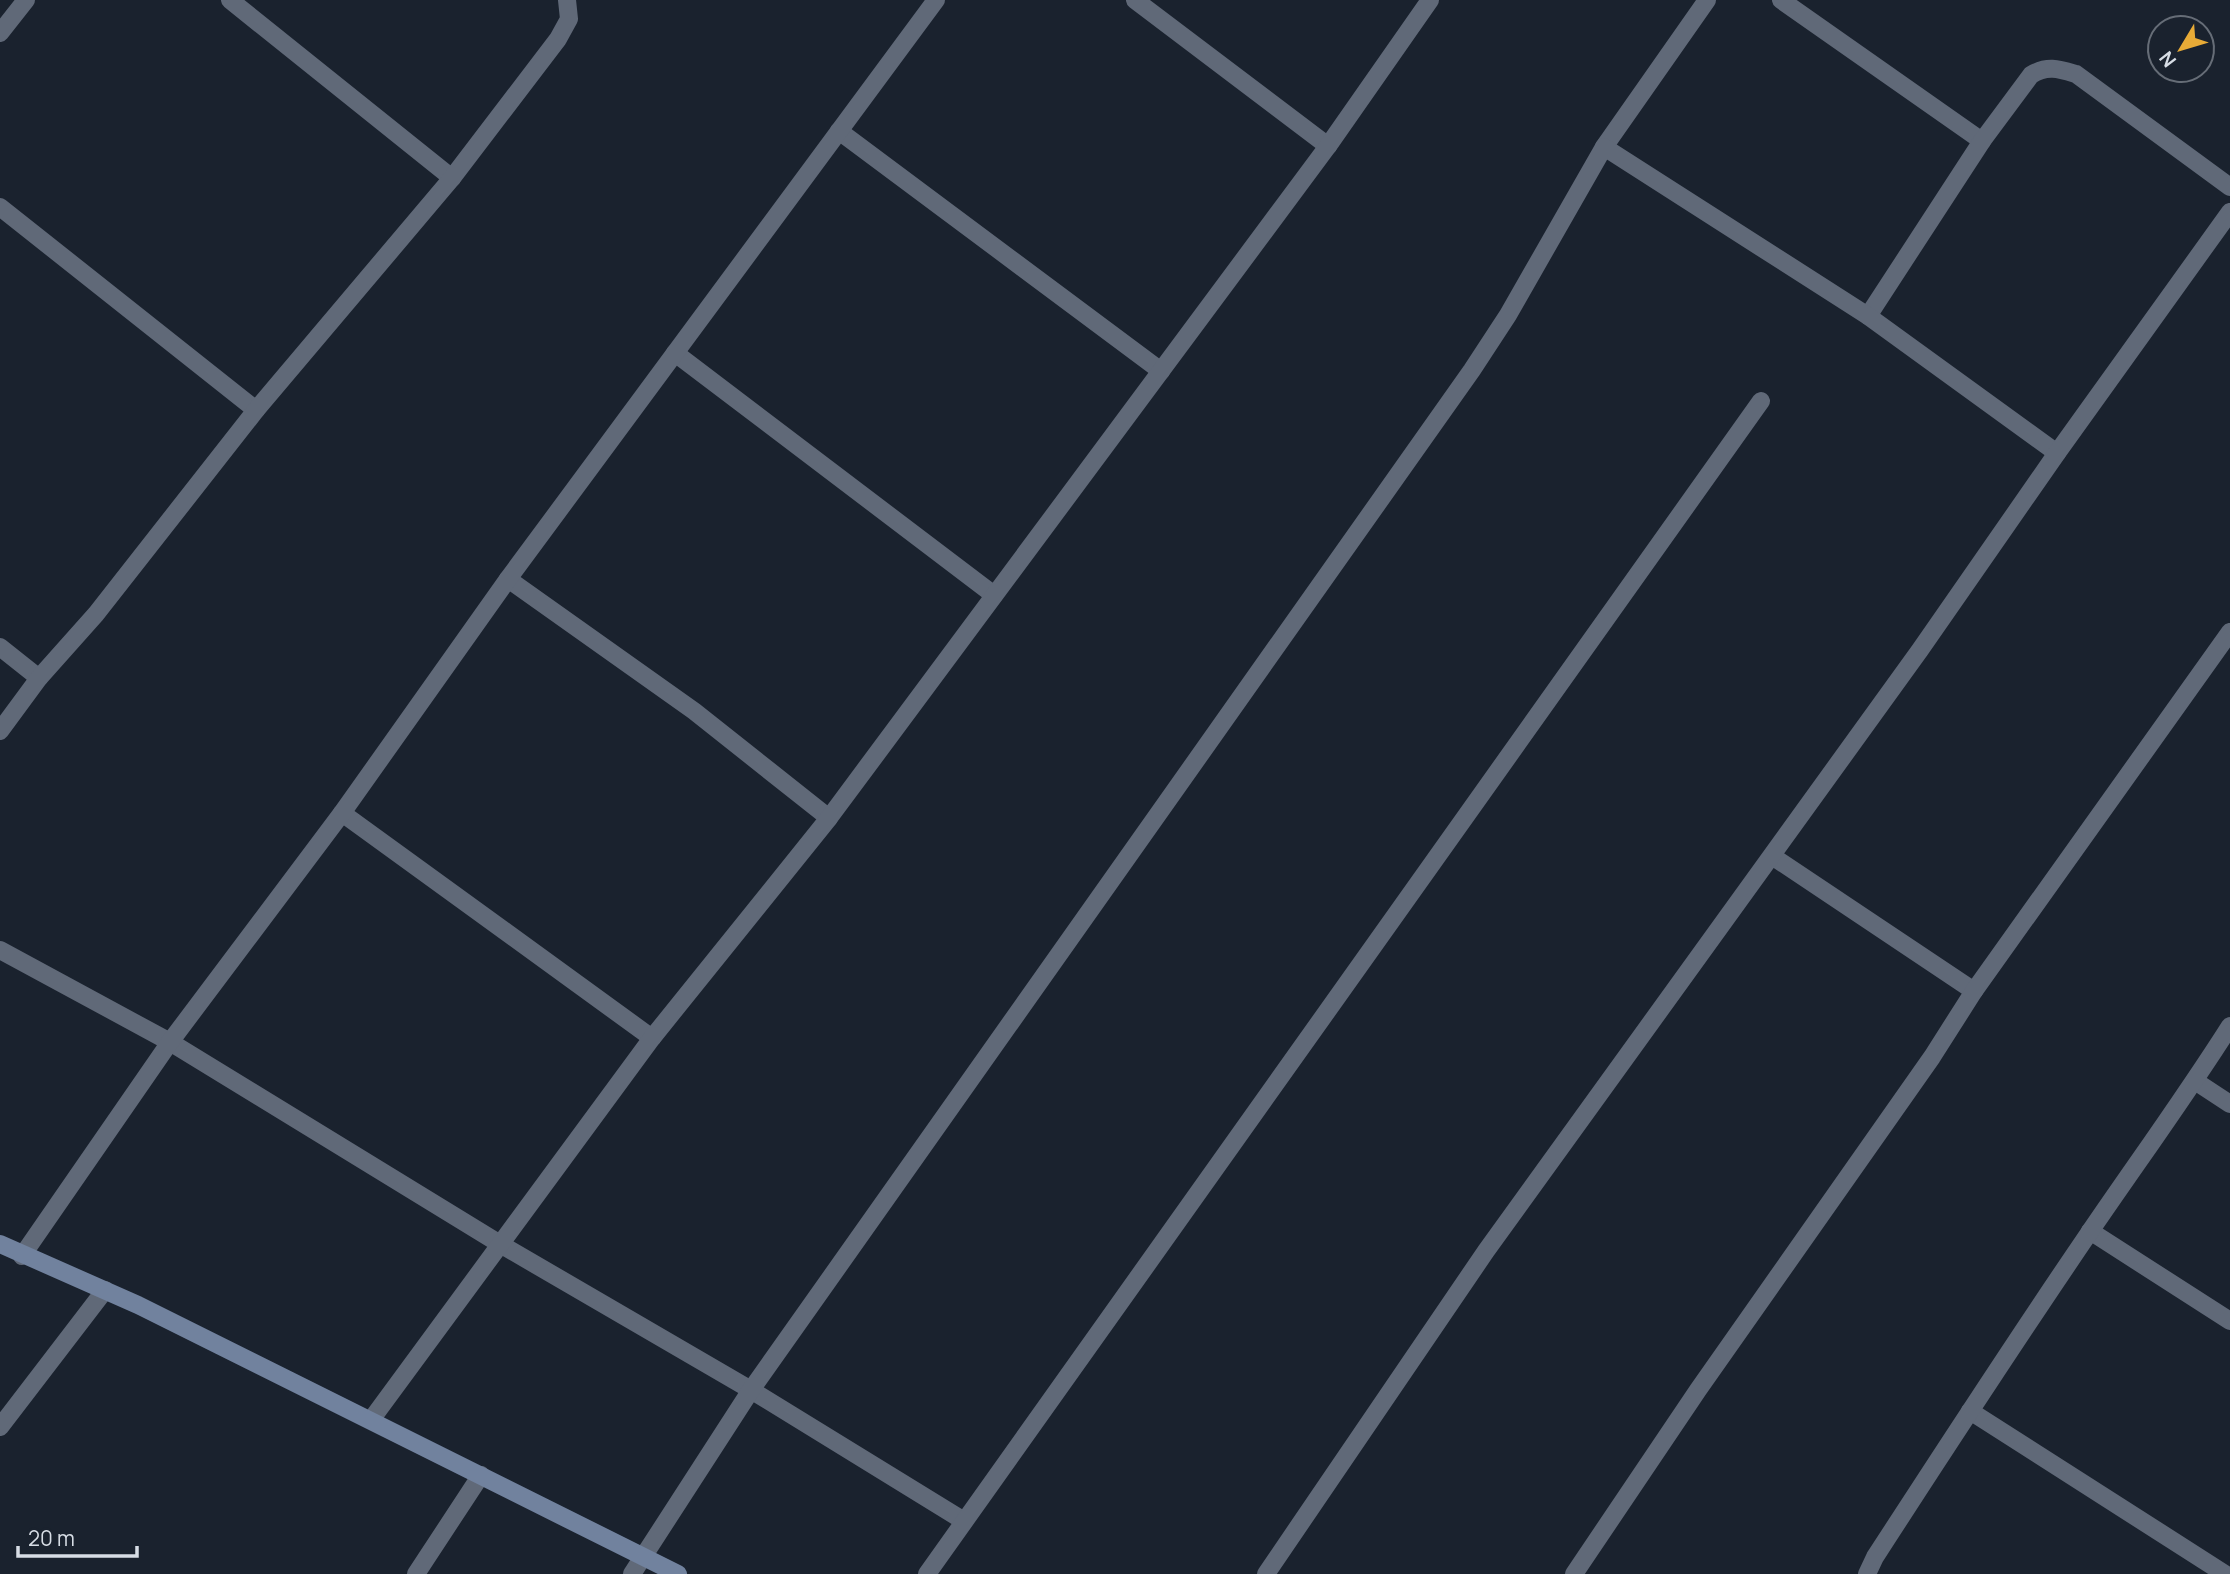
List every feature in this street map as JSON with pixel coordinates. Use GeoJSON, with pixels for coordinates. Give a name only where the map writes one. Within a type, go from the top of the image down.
{"type":"FeatureCollection","features":[{"type":"Feature","properties":{"kind":"street"},"geometry":{"type":"LineString","coordinates":[[0,33],[26,0]]}},
{"type":"Feature","properties":{"kind":"street"},"geometry":{"type":"LineString","coordinates":[[230,0],[452,178]]}},
{"type":"Feature","properties":{"kind":"street"},"geometry":{"type":"LineString","coordinates":[[0,731],[39,678],[96,614],[257,410],[452,178],[558,39],[569,19],[567,0]]}},
{"type":"Feature","properties":{"kind":"street"},"geometry":{"type":"LineString","coordinates":[[22,1256],[170,1042],[342,813],[508,579],[936,0]]}},
{"type":"Feature","properties":{"kind":"street"},"geometry":{"type":"LineString","coordinates":[[1135,0],[1328,146]]}},
{"type":"Feature","properties":{"kind":"street"},"geometry":{"type":"LineString","coordinates":[[371,1420],[652,1038],[829,818],[1328,146],[1430,0]]}},
{"type":"Feature","properties":{"kind":"street"},"geometry":{"type":"LineString","coordinates":[[632,1574],[751,1390],[1472,370],[1508,315],[1604,147],[1707,0]]}},
{"type":"Feature","properties":{"kind":"street"},"geometry":{"type":"LineString","coordinates":[[1781,0],[1982,141]]}},
{"type":"Feature","properties":{"kind":"street"},"geometry":{"type":"LineString","coordinates":[[1868,316],[1982,141],[2031,75],[2039,70],[2055,68],[2076,74],[2230,187]]}},
{"type":"Feature","properties":{"kind":"street"},"geometry":{"type":"LineString","coordinates":[[839,131],[1161,370]]}},
{"type":"Feature","properties":{"kind":"street"},"geometry":{"type":"LineString","coordinates":[[1604,147],[1868,316],[2057,453]]}},
{"type":"Feature","properties":{"kind":"street"},"geometry":{"type":"LineString","coordinates":[[0,207],[257,410]]}},
{"type":"Feature","properties":{"kind":"street"},"geometry":{"type":"LineString","coordinates":[[1266,1574],[1486,1251],[1920,650],[2230,212]]}},
{"type":"Feature","properties":{"kind":"street"},"geometry":{"type":"LineString","coordinates":[[675,353],[994,595]]}},
{"type":"Feature","properties":{"kind":"street"},"geometry":{"type":"LineString","coordinates":[[927,1574],[1761,401]]}},
{"type":"Feature","properties":{"kind":"street"},"geometry":{"type":"LineString","coordinates":[[508,579],[694,711],[829,818]]}},
{"type":"Feature","properties":{"kind":"street"},"geometry":{"type":"LineString","coordinates":[[1574,1574],[1698,1390],[1932,1057],[1974,991],[2230,632]]}},
{"type":"Feature","properties":{"kind":"street"},"geometry":{"type":"LineString","coordinates":[[0,647],[39,678]]}},
{"type":"Feature","properties":{"kind":"street"},"geometry":{"type":"LineString","coordinates":[[342,813],[652,1038]]}},
{"type":"Feature","properties":{"kind":"street"},"geometry":{"type":"LineString","coordinates":[[1772,856],[1974,991]]}},
{"type":"Feature","properties":{"kind":"street"},"geometry":{"type":"LineString","coordinates":[[0,950],[170,1042],[500,1244],[751,1390],[964,1521]]}},
{"type":"Feature","properties":{"kind":"street"},"geometry":{"type":"LineString","coordinates":[[1867,1574],[1875,1557],[1970,1412],[2230,1026]]}},
{"type":"Feature","properties":{"kind":"street"},"geometry":{"type":"LineString","coordinates":[[2195,1081],[2230,1104]]}},
{"type":"Feature","properties":{"kind":"street"},"geometry":{"type":"LineString","coordinates":[[2090,1231],[2230,1321]]}},
{"type":"Feature","properties":{"kind":"street"},"geometry":{"type":"LineString","coordinates":[[0,1244],[22,1256],[105,1290],[678,1574]]}},
{"type":"Feature","properties":{"kind":"street"},"geometry":{"type":"LineString","coordinates":[[0,1427],[105,1290]]}},
{"type":"Feature","properties":{"kind":"street"},"geometry":{"type":"LineString","coordinates":[[1970,1412],[2225,1574]]}},
{"type":"Feature","properties":{"kind":"street"},"geometry":{"type":"LineString","coordinates":[[416,1574],[481,1475]]}}]}
